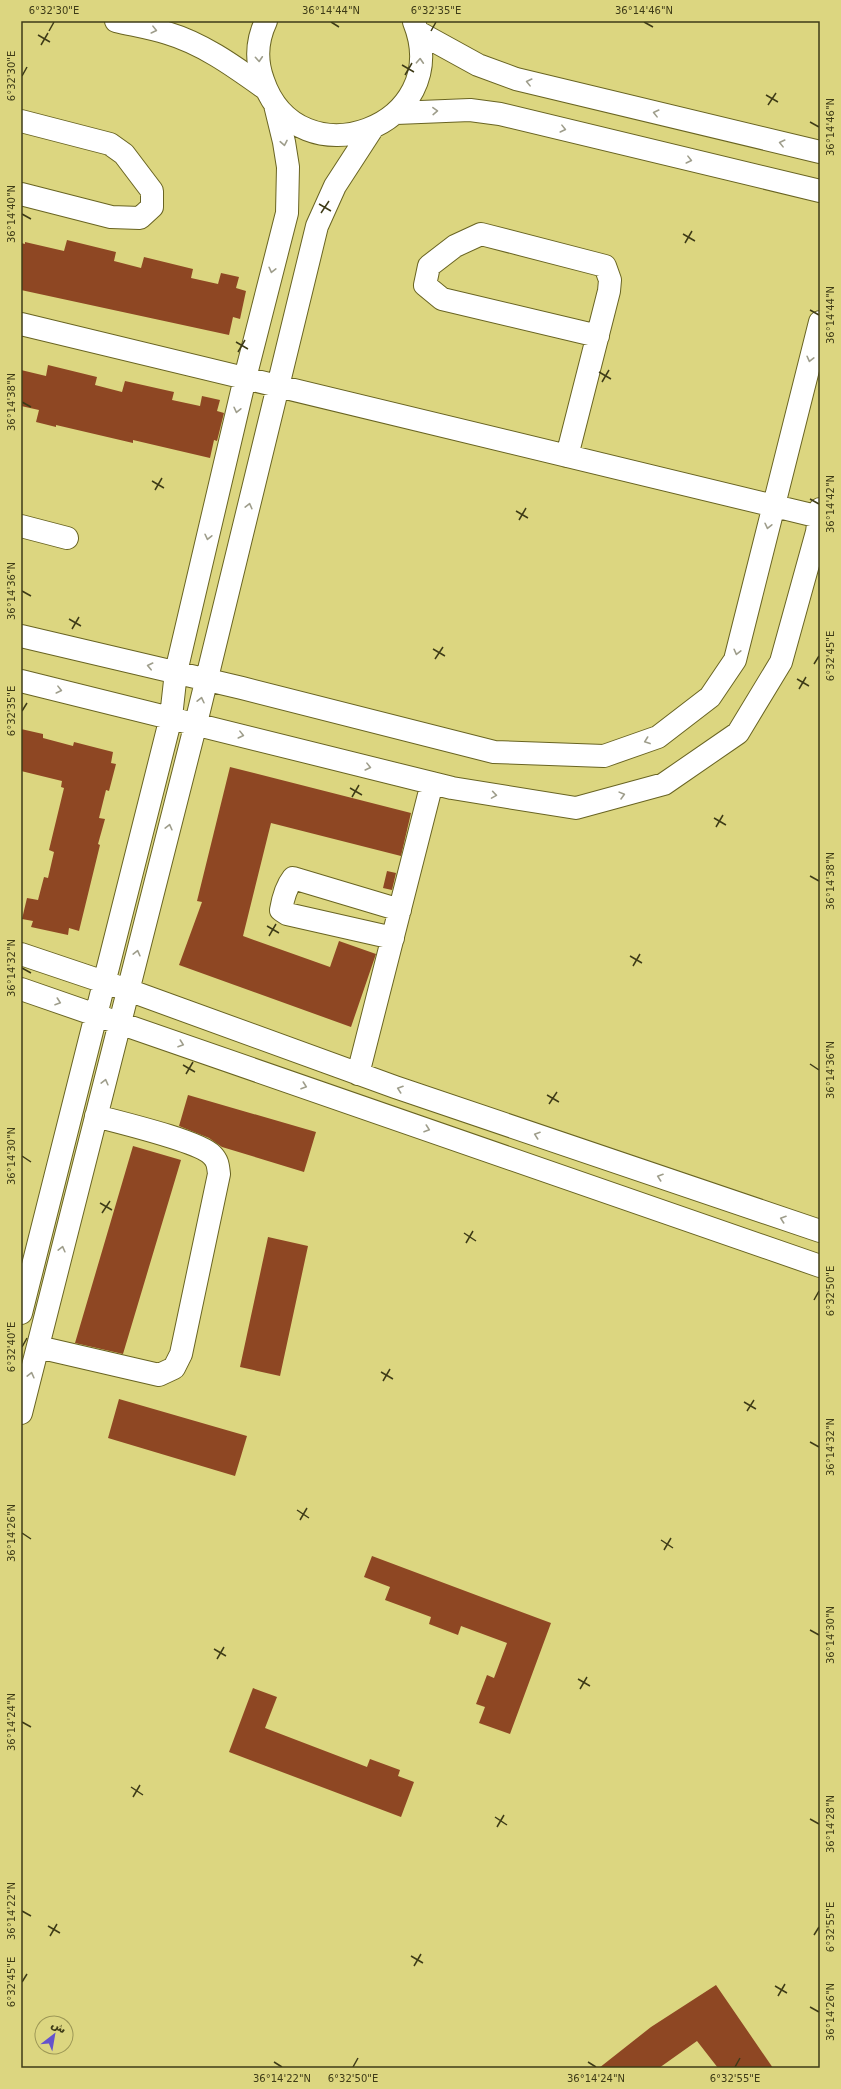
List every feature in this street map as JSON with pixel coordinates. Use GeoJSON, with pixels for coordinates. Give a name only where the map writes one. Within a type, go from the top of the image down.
{"type":"FeatureCollection","features":[{"type":"Feature","properties":{"kind":"street"},"geometry":{"type":"LineString","coordinates":[[116,21],[168,33],[220,57],[271,97],[291,119],[316,132],[330,135],[351,135],[372,129],[385,122],[408,100],[419,73],[421,50],[416,27]]}},
{"type":"Feature","properties":{"kind":"street"},"geometry":{"type":"LineString","coordinates":[[21,1313],[171,717],[176,672],[245,378],[287,213],[288,166],[284,142],[271,97],[259,70],[258,49],[261,30],[266,21]]}},
{"type":"Feature","properties":{"kind":"street"},"geometry":{"type":"LineString","coordinates":[[416,27],[478,65],[516,79],[820,152]]}},
{"type":"Feature","properties":{"kind":"street"},"geometry":{"type":"LineString","coordinates":[[396,113],[470,110],[500,114],[820,191]]}},
{"type":"Feature","properties":{"kind":"street"},"geometry":{"type":"LineString","coordinates":[[21,121],[110,144],[124,154],[152,191],[152,207],[140,218],[111,217],[21,194]]}},
{"type":"Feature","properties":{"kind":"street"},"geometry":{"type":"LineString","coordinates":[[21,1413],[196,723],[317,226],[335,186],[372,129]]}},
{"type":"Feature","properties":{"kind":"street"},"geometry":{"type":"LineString","coordinates":[[567,456],[598,336],[610,280],[605,266],[482,234],[455,246],[430,266],[426,285],[442,299],[598,336]]}},
{"type":"Feature","properties":{"kind":"street"},"geometry":{"type":"LineString","coordinates":[[21,636],[176,672],[494,752],[604,756],[658,737],[710,697],[735,660],[820,322]]}},
{"type":"Feature","properties":{"kind":"street"},"geometry":{"type":"LineString","coordinates":[[21,324],[567,456],[773,505],[819,514],[817,532],[781,662],[738,733],[664,784],[576,808],[452,788],[196,723],[21,681]]}},
{"type":"Feature","properties":{"kind":"street"},"geometry":{"type":"LineString","coordinates":[[21,526],[67,538]]}},
{"type":"Feature","properties":{"kind":"street"},"geometry":{"type":"LineString","coordinates":[[358,1074],[432,783]]}},
{"type":"Feature","properties":{"kind":"street"},"geometry":{"type":"LineString","coordinates":[[392,938],[287,914],[281,910],[283,901],[288,884],[293,878],[400,910]]}},
{"type":"Feature","properties":{"kind":"street"},"geometry":{"type":"LineString","coordinates":[[21,954],[128,990],[358,1074],[820,1231]]}},
{"type":"Feature","properties":{"kind":"street"},"geometry":{"type":"LineString","coordinates":[[21,989],[820,1266]]}},
{"type":"Feature","properties":{"kind":"street"},"geometry":{"type":"LineString","coordinates":[[38,1347],[159,1375],[174,1368],[180,1354],[218,1181],[218,1164],[211,1153],[182,1140],[96,1116]]}},
{"type":"Feature","properties":{"kind":"building"},"geometry":{"type":"Polygon","coordinates":[[[67,240],[116,252],[114,261],[141,268],[144,257],[193,269],[191,278],[218,284],[221,273],[239,277],[236,288],[246,291],[240,319],[233,317],[229,335],[21,290],[21,243],[25,244],[25,242],[64,251],[67,240]]]}},
{"type":"Feature","properties":{"kind":"building"},"geometry":{"type":"Polygon","coordinates":[[[48,365],[97,377],[95,385],[122,392],[125,381],[174,392],[172,400],[200,406],[202,396],[220,400],[217,411],[224,413],[217,441],[214,440],[210,458],[133,440],[133,443],[56,425],[56,427],[36,422],[39,410],[21,406],[21,370],[46,376],[48,365]]]}},
{"type":"Feature","properties":{"kind":"building"},"geometry":{"type":"Polygon","coordinates":[[[21,729],[43,734],[43,738],[73,746],[74,742],[113,752],[111,763],[116,764],[109,791],[106,790],[99,818],[105,819],[79,931],[69,928],[68,935],[31,927],[33,921],[22,919],[27,898],[38,900],[44,877],[48,878],[54,852],[49,850],[64,788],[61,787],[62,781],[21,771],[21,729]]]}},
{"type":"Feature","properties":{"kind":"building"},"geometry":{"type":"Polygon","coordinates":[[[230,767],[411,813],[401,856],[271,823],[243,936],[330,967],[339,941],[376,954],[351,1027],[179,965],[202,902],[197,901],[230,767]]]}},
{"type":"Feature","properties":{"kind":"building"},"geometry":{"type":"Polygon","coordinates":[[[387,871],[396,873],[392,890],[383,888],[387,871]]]}},
{"type":"Feature","properties":{"kind":"building"},"geometry":{"type":"Polygon","coordinates":[[[188,1095],[316,1132],[304,1172],[222,1147],[209,1138],[179,1126],[188,1095]]]}},
{"type":"Feature","properties":{"kind":"building"},"geometry":{"type":"Polygon","coordinates":[[[133,1146],[181,1160],[123,1354],[75,1343],[133,1146]]]}},
{"type":"Feature","properties":{"kind":"building"},"geometry":{"type":"Polygon","coordinates":[[[268,1237],[308,1246],[280,1376],[240,1367],[268,1237]]]}},
{"type":"Feature","properties":{"kind":"building"},"geometry":{"type":"Polygon","coordinates":[[[119,1399],[247,1436],[235,1476],[108,1438],[119,1399]]]}},
{"type":"Feature","properties":{"kind":"building"},"geometry":{"type":"Polygon","coordinates":[[[372,1556],[551,1623],[510,1734],[479,1723],[485,1707],[476,1704],[487,1675],[494,1678],[507,1643],[461,1626],[458,1635],[429,1624],[431,1617],[385,1600],[390,1587],[364,1577],[372,1556]]]}},
{"type":"Feature","properties":{"kind":"building"},"geometry":{"type":"Polygon","coordinates":[[[253,1688],[277,1697],[265,1728],[367,1767],[370,1759],[400,1770],[398,1776],[414,1782],[401,1817],[229,1752],[253,1688]]]}},
{"type":"Feature","properties":{"kind":"building"},"geometry":{"type":"Polygon","coordinates":[[[716,1985],[773,2068],[718,2068],[697,2041],[659,2068],[599,2068],[651,2027],[716,1985]]]}}]}
